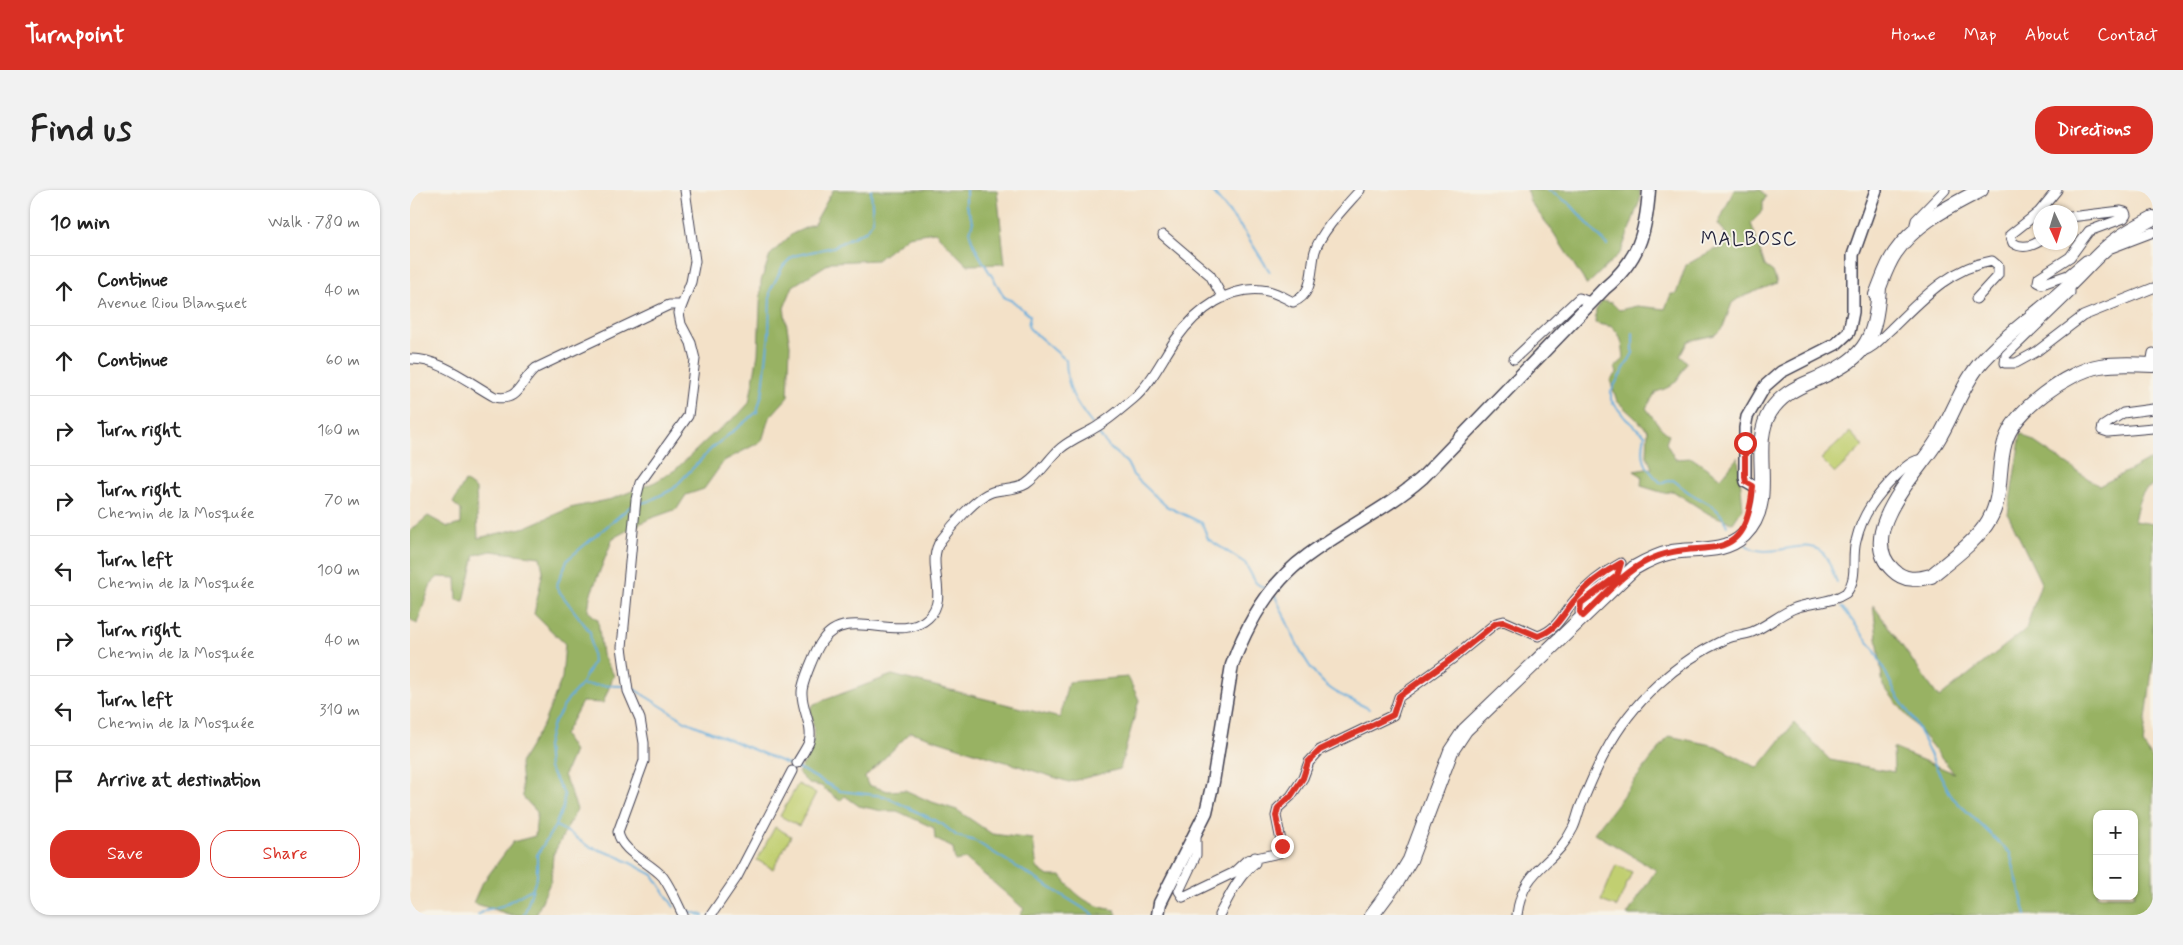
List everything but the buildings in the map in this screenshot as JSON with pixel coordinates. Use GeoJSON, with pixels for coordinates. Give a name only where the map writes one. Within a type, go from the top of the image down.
{"type":"FeatureCollection","features":[{"type":"Feature","properties":{"kind":"main road"},"geometry":{"type":"LineString","coordinates":[[1158,915],[1160,903],[1196,833],[1210,796],[1232,665],[1238,648],[1258,610],[1269,594],[1305,557],[1391,503],[1416,483],[1592,303],[1604,289],[1628,253],[1647,208],[1649,190]]}},
{"type":"Feature","properties":{"kind":"main road"},"geometry":{"type":"LineString","coordinates":[[1372,915],[1410,860],[1451,751],[1457,740],[1477,716],[1634,568],[1647,560],[1672,552],[1715,549],[1732,542],[1749,529],[1758,511],[1758,426],[1767,404],[1782,388],[1828,367],[1855,350],[1865,335],[1879,288],[1894,254],[1913,232],[1934,216],[1981,190]]}},
{"type":"Feature","properties":{"kind":"main road"},"geometry":{"type":"LineString","coordinates":[[2152,361],[2089,369],[2024,409],[2009,429],[2004,443],[1997,500],[1989,521],[1931,576],[1915,580],[1906,579],[1898,575],[1887,564],[1882,551],[1883,536],[1893,503],[1938,440],[1978,366],[1992,351],[2070,285],[2117,239],[2153,218]]}},
{"type":"Feature","properties":{"kind":"main road"},"geometry":{"type":"LineString","coordinates":[[1732,542],[1745,522],[1759,484],[1765,423],[1776,404],[1792,389],[1838,370],[1860,352],[1870,338],[1874,327],[1879,288]]}},
{"type":"Feature","properties":{"kind":"street"},"geometry":{"type":"LineString","coordinates":[[683,915],[664,878],[645,861],[624,847],[619,840],[618,832],[644,761],[644,743],[640,719],[628,691],[622,647],[636,498],[640,483],[688,416],[695,359],[691,342],[681,324],[681,305],[691,282],[695,261],[686,190]]}},
{"type":"Feature","properties":{"kind":"street"},"geometry":{"type":"LineString","coordinates":[[711,915],[737,877],[810,741],[802,693],[805,680],[822,640],[834,630],[847,625],[902,628],[928,619],[935,609],[939,596],[936,566],[940,541],[977,500],[989,493],[1026,484],[1061,448],[1074,438],[1099,425],[1134,399],[1178,338],[1197,316],[1223,298],[1255,289],[1270,291],[1293,302],[1304,295],[1308,288],[1315,251],[1320,240],[1360,190]]}},
{"type":"Feature","properties":{"kind":"street"},"geometry":{"type":"LineString","coordinates":[[1759,484],[1746,482],[1745,477],[1747,418],[1753,403],[1774,377],[1836,344],[1848,332],[1853,312],[1853,255],[1876,190]]}},
{"type":"Feature","properties":{"kind":"street"},"geometry":{"type":"LineString","coordinates":[[1913,232],[1916,220],[1945,190]]}},
{"type":"Feature","properties":{"kind":"street"},"geometry":{"type":"LineString","coordinates":[[2044,205],[2057,190]]}},
{"type":"Feature","properties":{"kind":"street"},"geometry":{"type":"LineString","coordinates":[[2078,215],[2121,211],[2126,215],[2124,218],[2089,231],[2078,246]]}},
{"type":"Feature","properties":{"kind":"street"},"geometry":{"type":"LineString","coordinates":[[2033,216],[2010,234],[2013,242],[2021,246],[2033,243]]}},
{"type":"Feature","properties":{"kind":"street"},"geometry":{"type":"LineString","coordinates":[[2104,250],[2153,232]]}},
{"type":"Feature","properties":{"kind":"street"},"geometry":{"type":"LineString","coordinates":[[1163,235],[1210,275],[1223,298]]}},
{"type":"Feature","properties":{"kind":"street"},"geometry":{"type":"LineString","coordinates":[[2075,250],[2070,257],[2039,277],[2038,282],[2042,284],[2068,275],[2087,259],[2093,262]]}},
{"type":"Feature","properties":{"kind":"street"},"geometry":{"type":"LineString","coordinates":[[1860,352],[1874,345],[1938,284],[1957,272],[1992,261],[1998,266],[1998,275],[1976,299]]}},
{"type":"Feature","properties":{"kind":"street"},"geometry":{"type":"LineString","coordinates":[[2070,285],[2070,294],[2006,354],[2005,363],[2016,363],[2036,352],[2083,316],[2153,288]]}},
{"type":"Feature","properties":{"kind":"street"},"geometry":{"type":"LineString","coordinates":[[1514,360],[1579,298],[1592,303]]}},
{"type":"Feature","properties":{"kind":"street"},"geometry":{"type":"LineString","coordinates":[[410,359],[426,360],[437,364],[495,397],[505,399],[515,395],[525,377],[536,368],[669,305],[681,305]]}},
{"type":"Feature","properties":{"kind":"street"},"geometry":{"type":"LineString","coordinates":[[2153,409],[2123,413],[2103,426],[2102,430],[2108,432],[2153,428]]}},
{"type":"Feature","properties":{"kind":"street"},"geometry":{"type":"LineString","coordinates":[[1518,915],[1519,897],[1528,879],[1555,853],[1573,828],[1605,752],[1618,731],[1652,690],[1690,659],[1728,638],[1752,632],[1797,608],[1826,601],[1846,592],[1855,572],[1855,542],[1869,506],[1899,473],[1915,460],[1925,459]]}},
{"type":"Feature","properties":{"kind":"street"},"geometry":{"type":"LineString","coordinates":[[1196,833],[1196,855],[1179,891],[1182,898],[1233,873],[1247,860],[1279,853],[1282,846],[1276,816],[1278,808],[1291,796],[1303,778],[1308,762],[1320,750],[1393,715],[1399,696],[1452,659],[1496,623],[1504,622],[1538,636],[1546,634],[1557,626],[1575,600],[1608,570],[1621,563],[1617,576],[1581,603],[1580,612],[1583,616]]}},
{"type":"Feature","properties":{"kind":"street"},"geometry":{"type":"LineString","coordinates":[[1220,915],[1235,885],[1245,871],[1255,863],[1255,857]]}},
{"type":"Feature","properties":{"kind":"green space"},"geometry":{"type":"Polygon","coordinates":[[[833,190],[997,190],[1005,264],[967,265],[935,232],[908,236],[877,260],[831,262],[793,286],[784,308],[790,345],[788,397],[769,418],[762,441],[724,461],[704,489],[686,495],[677,509],[649,519],[613,538],[590,596],[588,611],[598,620],[602,655],[614,675],[603,703],[582,702],[564,735],[574,751],[564,775],[577,809],[553,855],[551,880],[536,915],[512,915],[473,903],[481,885],[513,842],[535,836],[537,812],[523,797],[520,763],[543,725],[562,678],[565,644],[534,614],[543,571],[540,557],[491,551],[475,555],[464,601],[457,600],[456,578],[438,577],[431,584],[417,624],[410,619],[410,531],[428,516],[448,527],[461,524],[461,510],[453,503],[465,481],[476,489],[478,538],[526,527],[570,508],[612,499],[655,482],[675,470],[713,434],[738,415],[749,403],[758,354],[761,281],[770,255],[792,234],[814,224],[833,190]]]}},
{"type":"Feature","properties":{"kind":"green space"},"geometry":{"type":"Polygon","coordinates":[[[1527,190],[1640,190],[1640,200],[1621,252],[1587,285],[1551,229],[1530,202],[1527,190]]]}},
{"type":"Feature","properties":{"kind":"green space"},"geometry":{"type":"Polygon","coordinates":[[[1734,190],[1761,190],[1766,197],[1763,202],[1763,211],[1751,223],[1765,266],[1773,272],[1777,283],[1739,298],[1732,303],[1723,327],[1715,335],[1688,341],[1680,356],[1687,362],[1679,378],[1672,385],[1656,392],[1646,408],[1661,428],[1669,435],[1666,443],[1675,459],[1692,458],[1721,478],[1738,457],[1743,508],[1733,523],[1709,514],[1673,491],[1664,493],[1641,486],[1642,476],[1634,471],[1652,468],[1647,456],[1648,430],[1617,401],[1610,380],[1617,373],[1615,367],[1624,359],[1620,337],[1612,327],[1595,323],[1596,310],[1602,301],[1612,303],[1619,310],[1637,306],[1665,309],[1671,294],[1676,294],[1686,265],[1713,250],[1720,249],[1725,232],[1718,224],[1734,190]]]}},
{"type":"Feature","properties":{"kind":"green space"},"geometry":{"type":"Polygon","coordinates":[[[1850,432],[1863,446],[1835,473],[1821,459],[1850,432]]]}},
{"type":"Feature","properties":{"kind":"green space"},"geometry":{"type":"Polygon","coordinates":[[[2021,433],[2099,486],[2153,458],[2153,486],[2148,488],[2142,495],[2134,521],[2153,524],[2153,662],[2143,744],[2153,760],[2153,915],[1627,915],[1656,870],[1594,833],[1669,736],[1716,746],[1758,768],[1794,723],[1830,760],[1894,772],[1893,748],[1954,773],[1883,686],[1873,605],[1939,698],[2026,629],[2041,583],[2008,514],[2021,433]]]}},
{"type":"Feature","properties":{"kind":"green space"},"geometry":{"type":"Polygon","coordinates":[[[892,675],[1060,718],[1068,682],[1128,677],[1139,700],[1120,769],[1069,782],[911,732],[865,777],[868,785],[888,791],[905,790],[929,801],[957,810],[992,834],[1033,839],[1037,868],[1048,876],[1061,876],[1078,895],[1098,906],[1115,910],[1117,915],[1020,915],[1024,909],[966,859],[955,861],[953,848],[935,839],[934,828],[897,811],[882,811],[859,806],[845,796],[840,801],[821,786],[809,784],[798,773],[808,757],[813,742],[810,709],[814,704],[892,675]]]}},
{"type":"Feature","properties":{"kind":"green space"},"geometry":{"type":"Polygon","coordinates":[[[798,784],[816,793],[799,826],[780,816],[798,784]]]}},
{"type":"Feature","properties":{"kind":"green space"},"geometry":{"type":"Polygon","coordinates":[[[775,827],[791,836],[773,869],[757,860],[775,827]]]}},
{"type":"Feature","properties":{"kind":"green space"},"geometry":{"type":"Polygon","coordinates":[[[1616,865],[1632,872],[1617,907],[1601,901],[1616,865]]]}},
{"type":"Feature","properties":{"kind":"waterway"},"geometry":{"type":"LineString","coordinates":[[638,504],[649,501],[673,489],[712,448],[757,412],[763,390],[769,334],[770,291],[783,266],[793,256],[833,247],[867,230],[873,220],[871,190]]}},
{"type":"Feature","properties":{"kind":"waterway"},"geometry":{"type":"LineString","coordinates":[[966,190],[966,206],[973,222],[970,233],[971,239],[979,255],[1004,297],[1014,302],[1030,316],[1028,326],[1030,329],[1066,360],[1068,379],[1073,395],[1080,409],[1092,424]]}},
{"type":"Feature","properties":{"kind":"waterway"},"geometry":{"type":"LineString","coordinates":[[1211,190],[1244,231],[1270,272]]}},
{"type":"Feature","properties":{"kind":"waterway"},"geometry":{"type":"LineString","coordinates":[[1548,190],[1570,204],[1607,245]]}},
{"type":"Feature","properties":{"kind":"waterway"},"geometry":{"type":"LineString","coordinates":[[1633,333],[1633,353],[1611,391],[1611,400],[1626,419],[1645,435],[1643,457],[1647,467],[1655,477],[1661,483],[1673,480],[1709,504],[1721,514],[1727,526]]}},
{"type":"Feature","properties":{"kind":"waterway"},"geometry":{"type":"LineString","coordinates":[[1097,432],[1109,447],[1127,463],[1133,475],[1166,506],[1202,523],[1208,539],[1245,563],[1256,583],[1267,590]]}},
{"type":"Feature","properties":{"kind":"waterway"},"geometry":{"type":"LineString","coordinates":[[524,915],[537,876],[537,855],[555,826],[563,807],[564,794],[549,768],[547,746],[552,726],[568,699],[581,685],[593,662],[590,632],[556,587],[568,559],[631,506]]}},
{"type":"Feature","properties":{"kind":"waterway"},"geometry":{"type":"LineString","coordinates":[[1746,545],[1765,551],[1796,547],[1815,548],[1825,556],[1837,582]]}},
{"type":"Feature","properties":{"kind":"waterway"},"geometry":{"type":"LineString","coordinates":[[1275,596],[1305,659],[1321,680],[1340,695],[1369,709]]}},
{"type":"Feature","properties":{"kind":"waterway"},"geometry":{"type":"LineString","coordinates":[[1842,607],[1875,651],[1896,694],[1915,722],[1952,797],[2010,853],[2026,915]]}},
{"type":"Feature","properties":{"kind":"waterway"},"geometry":{"type":"LineString","coordinates":[[582,685],[622,686]]}},
{"type":"Feature","properties":{"kind":"waterway"},"geometry":{"type":"LineString","coordinates":[[634,689],[685,721],[802,770],[840,791],[884,796],[942,824],[957,836],[975,841],[1094,915]]}},
{"type":"Feature","properties":{"kind":"waterway"},"geometry":{"type":"LineString","coordinates":[[556,826],[588,846],[617,856],[653,875],[674,907]]}},
{"type":"Feature","properties":{"kind":"waterway"},"geometry":{"type":"LineString","coordinates":[[478,915],[485,910],[502,906],[533,888]]}},
{"type":"Feature","properties":{"kind":"waterway"},"geometry":{"type":"LineString","coordinates":[[684,910],[703,915]]}},
{"type":"Feature","properties":{"kind":"district","name":"MALBOSC"},"geometry":{"type":"Point","coordinates":[1749,238]}},
{"type":"Feature","properties":{"kind":"route"},"geometry":{"type":"LineString","coordinates":[[1282,846],[1276,816],[1278,808],[1291,796],[1303,778],[1308,762],[1320,750],[1393,715],[1399,696],[1452,659],[1496,623],[1504,622],[1538,636],[1546,634],[1557,626],[1575,600],[1608,570],[1621,563],[1617,576],[1581,603],[1580,612],[1583,616],[1634,568],[1647,560],[1672,552],[1715,549],[1732,542],[1743,528],[1753,491],[1753,486],[1746,482],[1745,477],[1745,443]]}}]}
